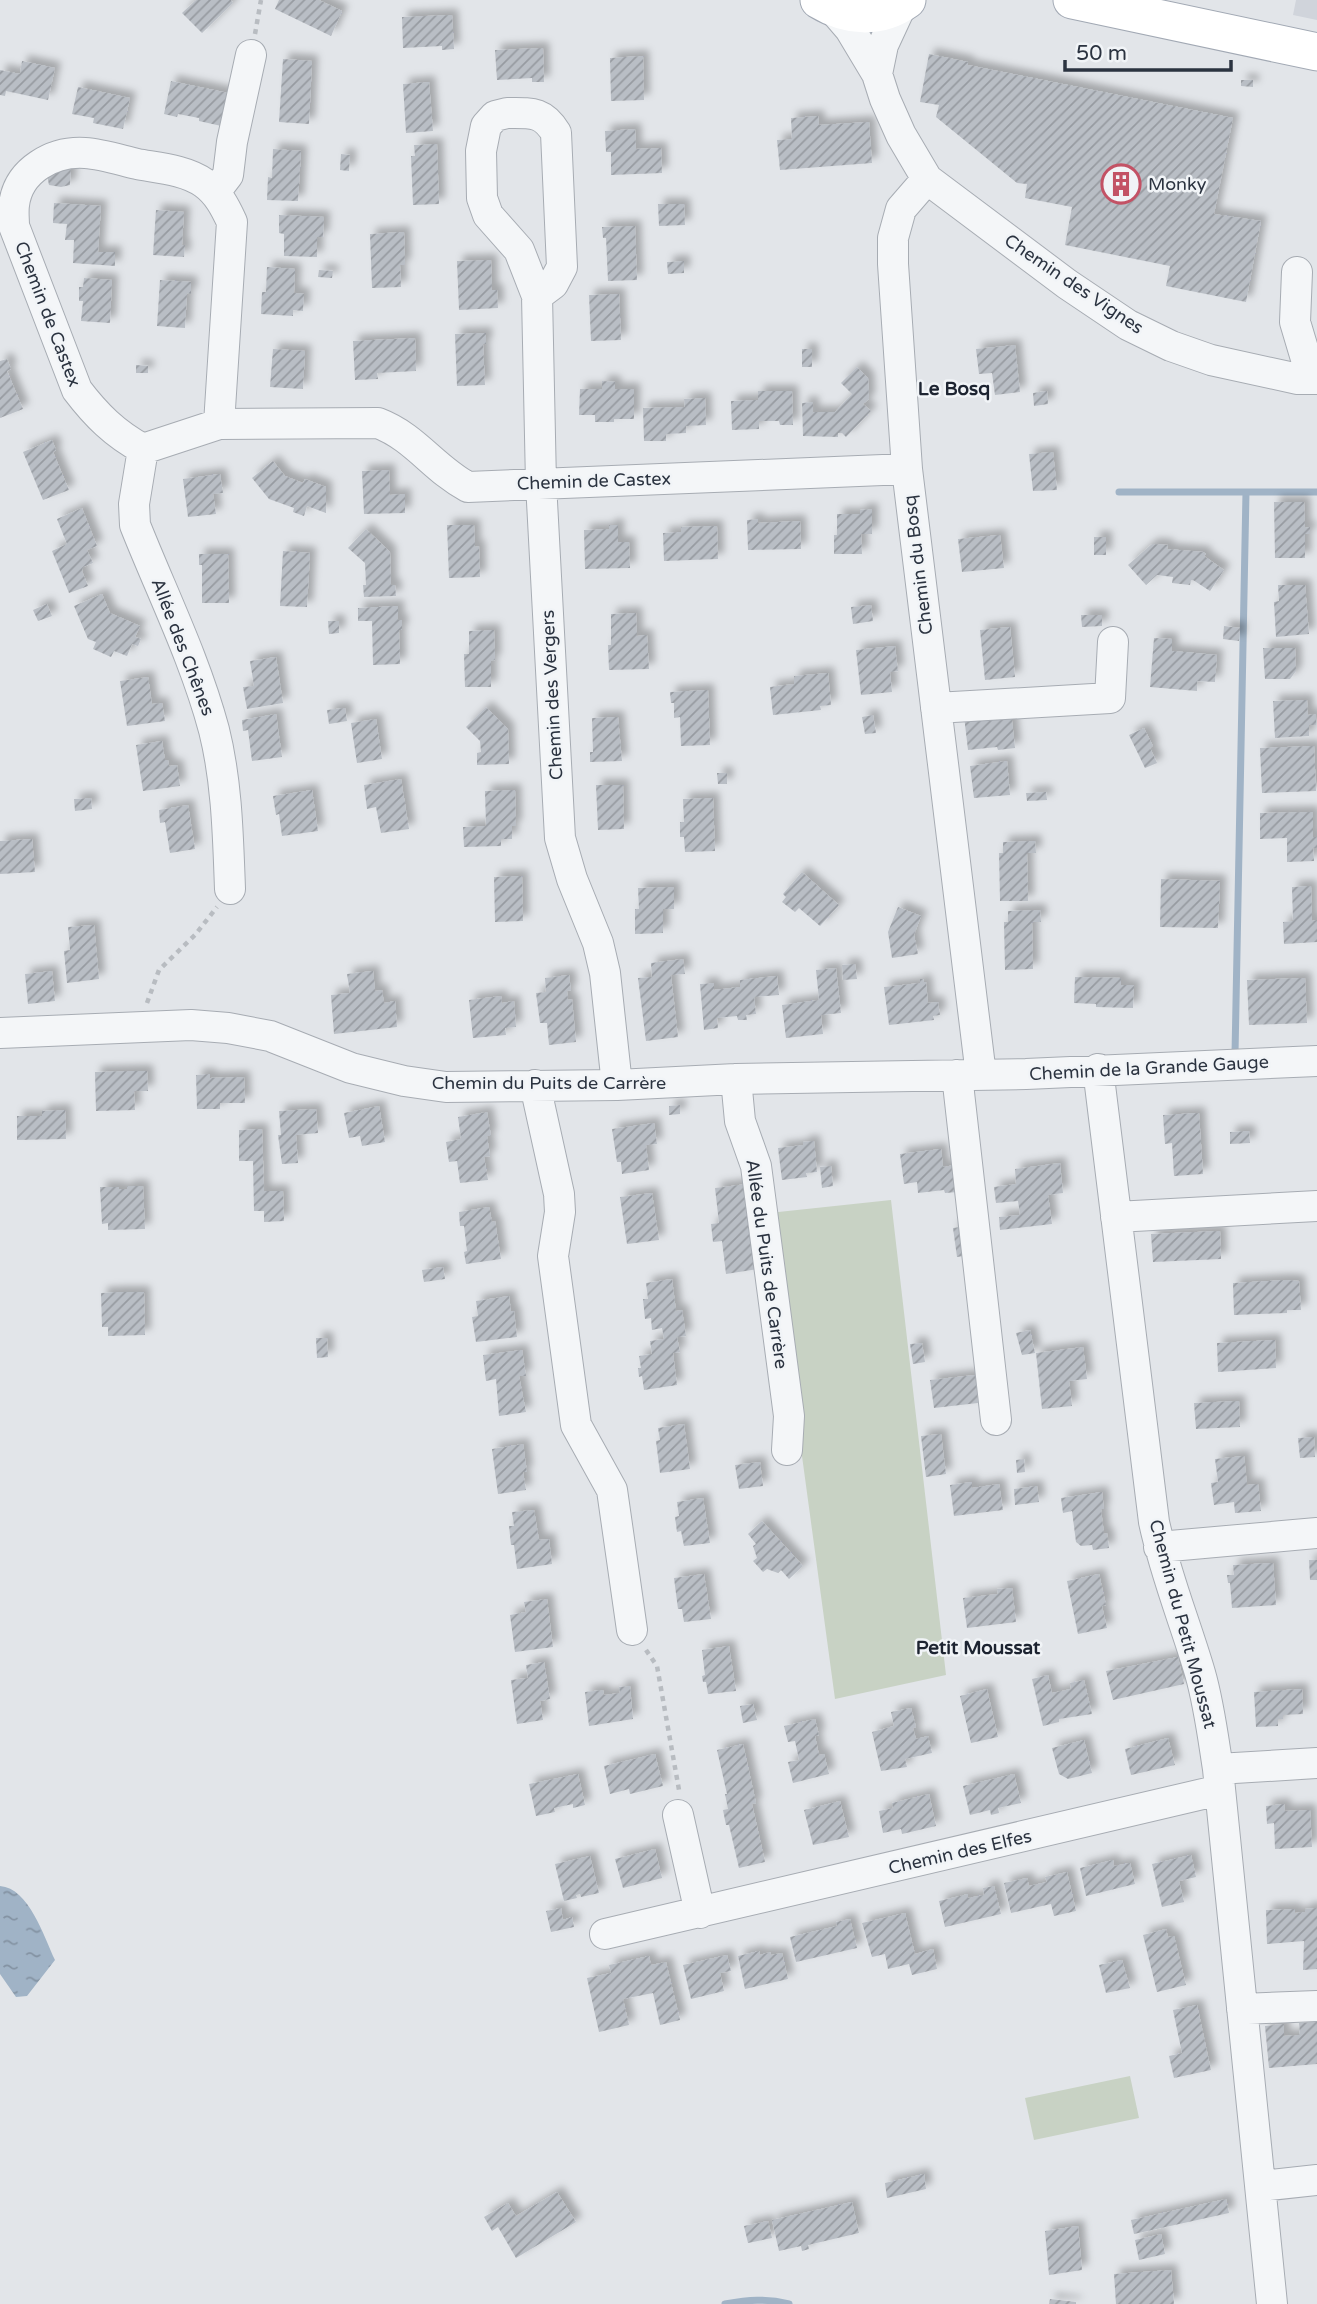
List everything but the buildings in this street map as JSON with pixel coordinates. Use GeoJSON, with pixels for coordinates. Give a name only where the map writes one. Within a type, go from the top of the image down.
{"type":"FeatureCollection","features":[{"type":"Feature","properties":{"kind":"main road"},"geometry":{"type":"LineString","coordinates":[[1072,0],[1169,10],[1317,52]]}},
{"type":"Feature","properties":{"kind":"main road"},"geometry":{"type":"LineString","coordinates":[[825,4],[849,13],[867,15],[885,12],[905,2]]}},
{"type":"Feature","properties":{"kind":"street"},"geometry":{"type":"LineString","coordinates":[[877,75],[883,45],[905,2]]}},
{"type":"Feature","properties":{"kind":"street"},"geometry":{"type":"LineString","coordinates":[[825,4],[850,29],[877,75],[901,135],[927,179]]}},
{"type":"Feature","properties":{"kind":"street"},"geometry":{"type":"LineString","coordinates":[[215,192],[228,175],[232,142],[251,55]]}},
{"type":"Feature","properties":{"kind":"street","name":"Chemin des Vergers"},"geometry":{"type":"LineString","coordinates":[[537,296],[553,284],[562,267],[556,133],[550,122],[542,117],[507,113],[495,116],[486,127],[481,151],[482,198],[488,215],[519,250],[537,296],[541,483],[560,838],[572,879],[598,943],[606,981],[617,1085]]}},
{"type":"Feature","properties":{"kind":"street","name":"Chemin de Castex"},"geometry":{"type":"LineString","coordinates":[[219,424],[232,222],[224,204],[203,182],[186,174],[87,153],[64,153],[40,163],[20,185],[14,203],[14,226],[77,390],[94,413],[121,437],[143,449],[219,424],[378,423],[396,430],[453,479],[468,487],[906,469]]}},
{"type":"Feature","properties":{"kind":"street","name":"Chemin des Vignes"},"geometry":{"type":"LineString","coordinates":[[927,179],[1067,284],[1128,325],[1171,346],[1212,360],[1298,379],[1314,379]]}},
{"type":"Feature","properties":{"kind":"street","name":"Chemin du Bosq"},"geometry":{"type":"LineString","coordinates":[[927,179],[901,209],[893,238],[893,264],[906,469],[936,708],[996,1420]]}},
{"type":"Feature","properties":{"kind":"street"},"geometry":{"type":"LineString","coordinates":[[1297,272],[1295,322],[1314,379]]}},
{"type":"Feature","properties":{"kind":"street","name":"Allée des Chênes"},"geometry":{"type":"LineString","coordinates":[[143,449],[134,504],[135,525],[189,653],[214,731],[226,800],[230,889]]}},
{"type":"Feature","properties":{"kind":"street"},"geometry":{"type":"LineString","coordinates":[[936,708],[1110,698],[1112,642]]}},
{"type":"Feature","properties":{"kind":"street","name":"Chemin du Puits de Carrère"},"geometry":{"type":"LineString","coordinates":[[0,1033],[191,1025],[228,1028],[270,1036],[351,1068],[404,1081],[446,1087],[969,1075]]}},
{"type":"Feature","properties":{"kind":"street","name":"Chemin de la Grande Gauge"},"geometry":{"type":"LineString","coordinates":[[969,1075],[1317,1061]]}},
{"type":"Feature","properties":{"kind":"street","name":"Chemin du Petit Moussat"},"geometry":{"type":"LineString","coordinates":[[1098,1069],[1154,1522],[1159,1547],[1200,1674],[1219,1779],[1272,2304]]}},
{"type":"Feature","properties":{"kind":"street","name":"Allée du Puits de Carrère"},"geometry":{"type":"LineString","coordinates":[[736,1079],[740,1121],[756,1166],[789,1416],[787,1450]]}},
{"type":"Feature","properties":{"kind":"street"},"geometry":{"type":"LineString","coordinates":[[535,1085],[559,1194],[560,1212],[553,1256],[576,1425],[612,1490],[632,1630]]}},
{"type":"Feature","properties":{"kind":"street"},"geometry":{"type":"LineString","coordinates":[[1116,1217],[1317,1206]]}},
{"type":"Feature","properties":{"kind":"street"},"geometry":{"type":"LineString","coordinates":[[1159,1547],[1317,1533]]}},
{"type":"Feature","properties":{"kind":"street","name":"Chemin des Elfes"},"geometry":{"type":"LineString","coordinates":[[605,1934],[700,1913],[1219,1779],[1317,1763]]}},
{"type":"Feature","properties":{"kind":"street"},"geometry":{"type":"LineString","coordinates":[[678,1815],[700,1913]]}},
{"type":"Feature","properties":{"kind":"street"},"geometry":{"type":"LineString","coordinates":[[1242,2009],[1317,2006]]}},
{"type":"Feature","properties":{"kind":"street"},"geometry":{"type":"LineString","coordinates":[[1261,2186],[1317,2180]]}},
{"type":"Feature","properties":{"kind":"path"},"geometry":{"type":"LineString","coordinates":[[251,55],[261,0]]}},
{"type":"Feature","properties":{"kind":"path"},"geometry":{"type":"LineString","coordinates":[[140,1027],[159,970],[205,923],[230,889]]}},
{"type":"Feature","properties":{"kind":"path"},"geometry":{"type":"LineString","coordinates":[[632,1630],[657,1665],[679,1788],[678,1815]]}},
{"type":"Feature","properties":{"kind":"shaded area"},"geometry":{"type":"Polygon","coordinates":[[[1296,0],[1317,0],[1317,20],[1293,15],[1296,0]]]}},
{"type":"Feature","properties":{"kind":"green space"},"geometry":{"type":"Polygon","coordinates":[[[891,1200],[946,1675],[835,1699],[769,1213],[891,1200]]]}},
{"type":"Feature","properties":{"kind":"green space"},"geometry":{"type":"Polygon","coordinates":[[[1130,2076],[1139,2118],[1034,2140],[1025,2098],[1130,2076]]]}},
{"type":"Feature","properties":{"kind":"water"},"geometry":{"type":"Polygon","coordinates":[[[0,1886],[19,1895],[27,1904],[55,1960],[27,1996],[16,1997],[0,1974],[0,1886]]]}},
{"type":"Feature","properties":{"kind":"waterway"},"geometry":{"type":"LineString","coordinates":[[1119,492],[1317,492]]}},
{"type":"Feature","properties":{"kind":"waterway"},"geometry":{"type":"LineString","coordinates":[[1235,1054],[1246,492]]}},
{"type":"Feature","properties":{"kind":"waterway"},"geometry":{"type":"LineString","coordinates":[[725,2304],[757,2300],[789,2304]]}},
{"type":"Feature","properties":{"kind":"place","name":"Monky"},"geometry":{"type":"Point","coordinates":[1121,184]}},
{"type":"Feature","properties":{"kind":"district","name":"Le Bosq"},"geometry":{"type":"Point","coordinates":[954,388]}},
{"type":"Feature","properties":{"kind":"district","name":"Petit Moussat"},"geometry":{"type":"Point","coordinates":[978,1647]}}]}
